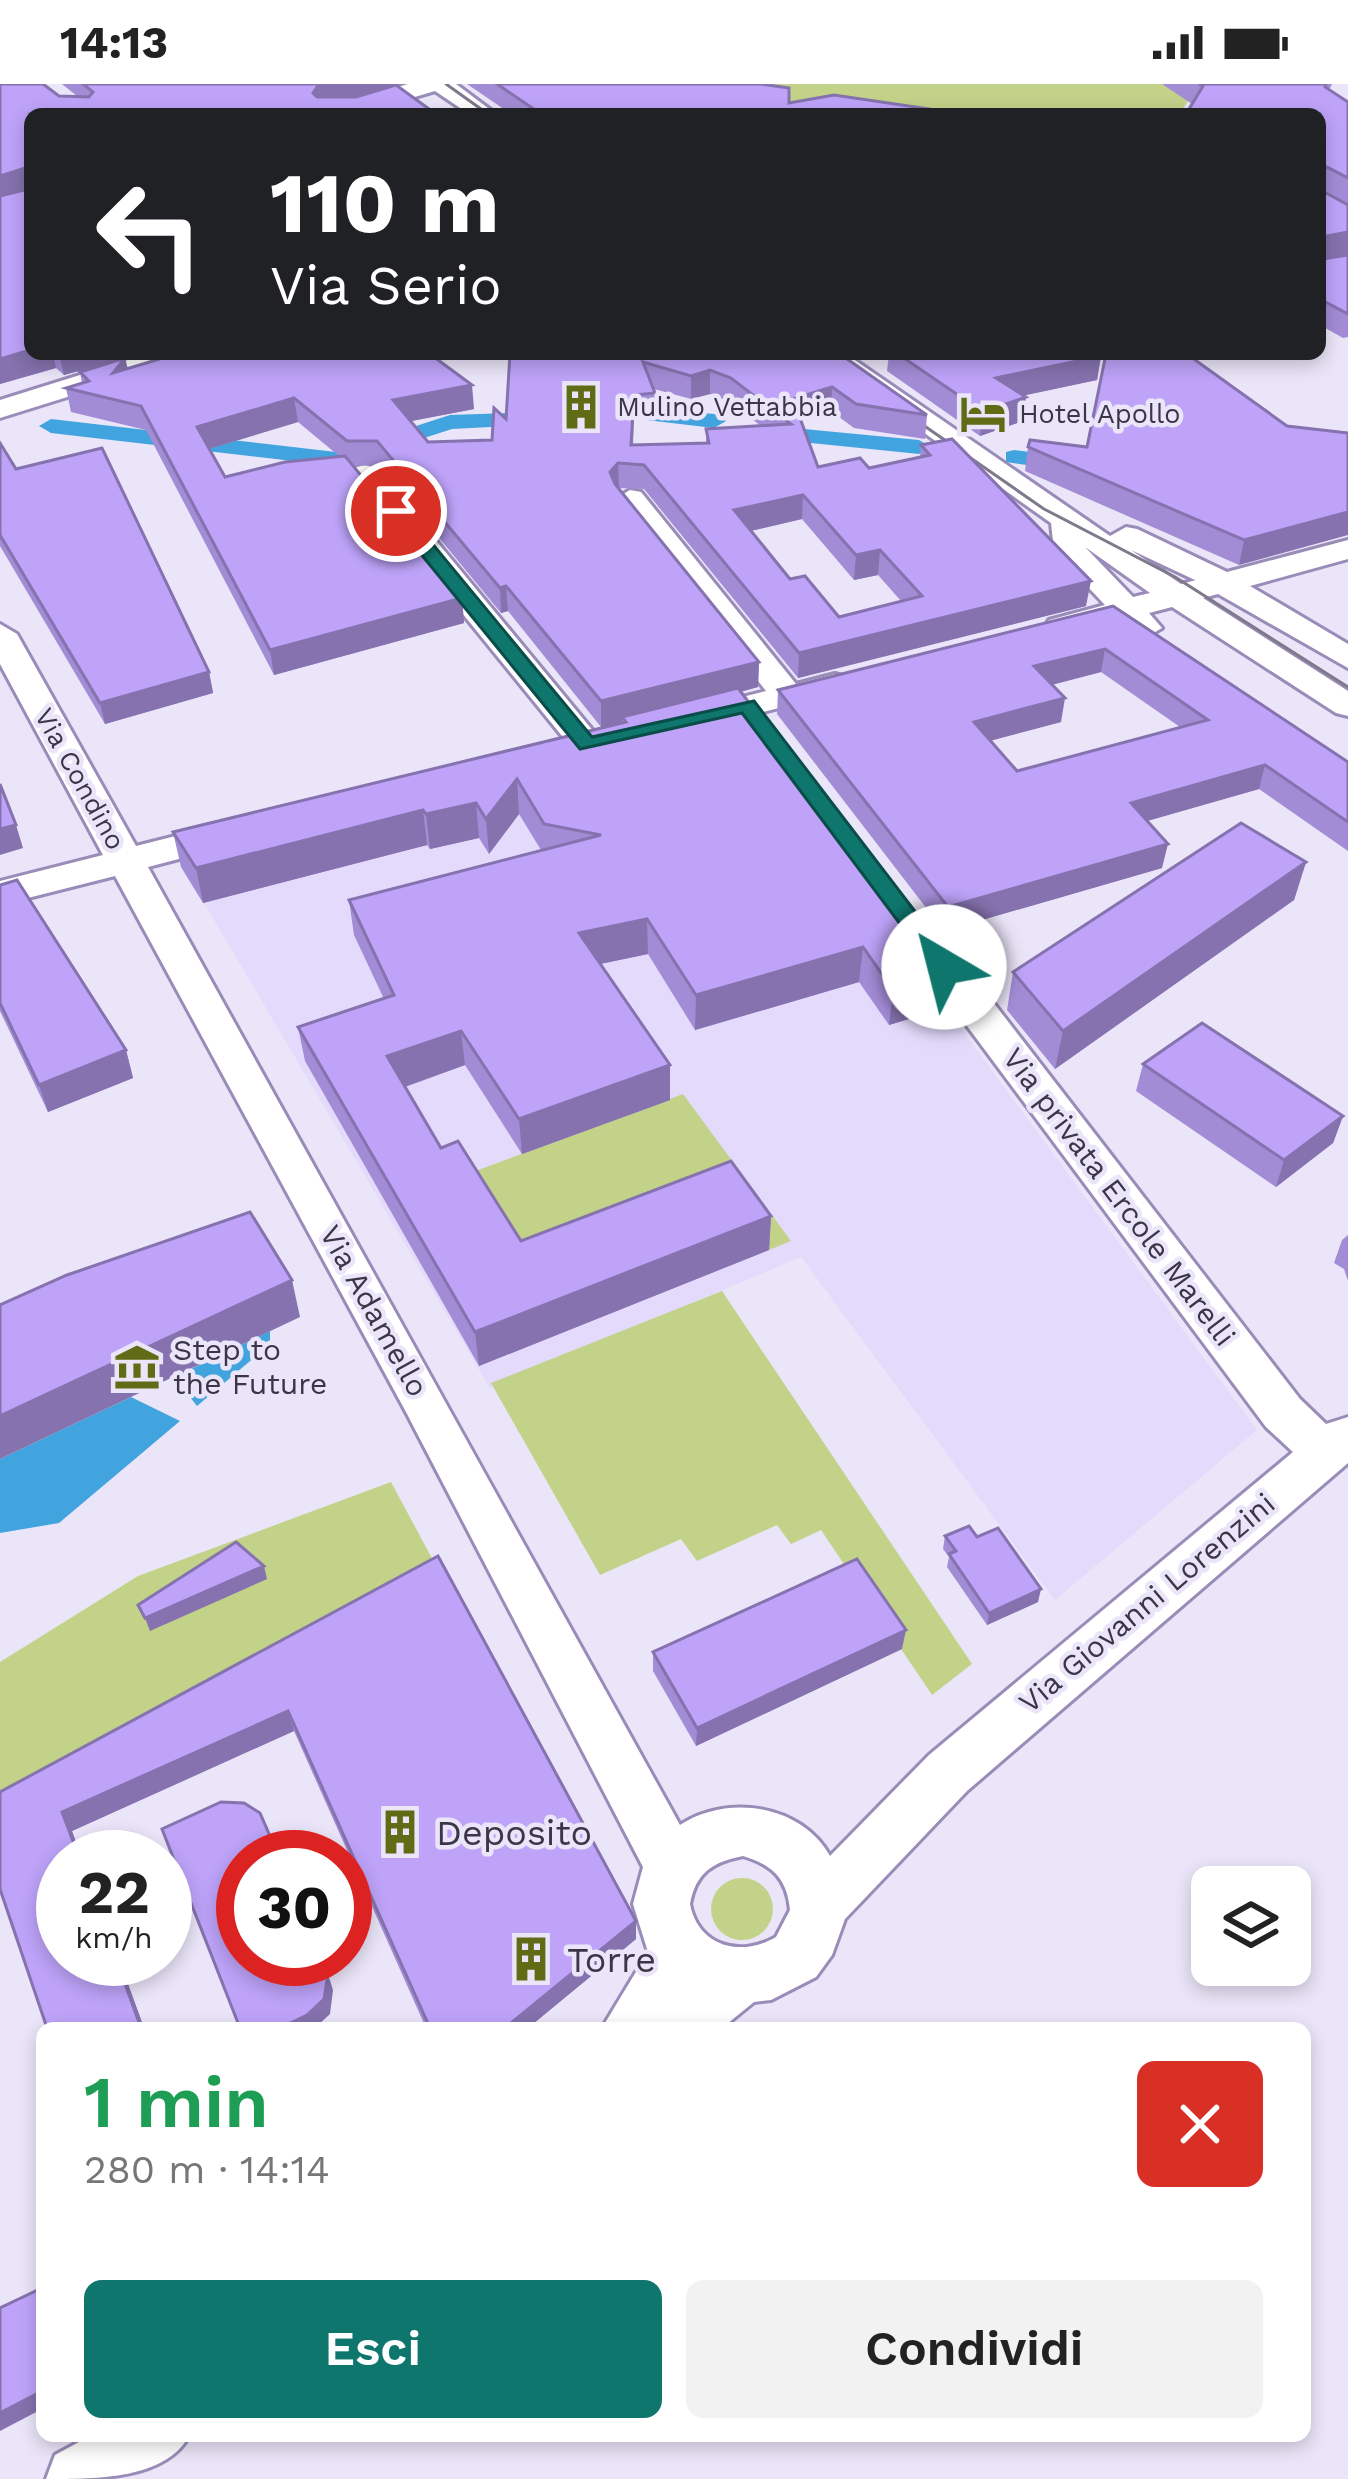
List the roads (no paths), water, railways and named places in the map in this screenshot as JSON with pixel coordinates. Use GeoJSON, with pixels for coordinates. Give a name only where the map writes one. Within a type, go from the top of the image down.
{"type":"FeatureCollection","features":[{"type":"Feature","properties":{"kind":"street"},"geometry":{"type":"LineString","coordinates":[[353,108],[437,84],[475,108]]}},
{"type":"Feature","properties":{"kind":"street"},"geometry":{"type":"LineString","coordinates":[[0,405],[156,360]]}},
{"type":"Feature","properties":{"kind":"street"},"geometry":{"type":"LineString","coordinates":[[837,361],[1178,596],[1348,706]]}},
{"type":"Feature","properties":{"kind":"street"},"geometry":{"type":"LineString","coordinates":[[365,474],[599,742],[538,758]]}},
{"type":"Feature","properties":{"kind":"street"},"geometry":{"type":"LineString","coordinates":[[630,499],[788,696]]}},
{"type":"Feature","properties":{"kind":"street"},"geometry":{"type":"LineString","coordinates":[[1066,519],[1145,543],[1226,584],[1348,658]]}},
{"type":"Feature","properties":{"kind":"street"},"geometry":{"type":"LineString","coordinates":[[1066,519],[1070,550],[1126,611],[1180,651]]}},
{"type":"Feature","properties":{"kind":"street"},"geometry":{"type":"LineString","coordinates":[[1035,634],[1348,549]]}},
{"type":"Feature","properties":{"kind":"street","name":"Via Condino"},"geometry":{"type":"LineString","coordinates":[[0,634],[125,862]]}},
{"type":"Feature","properties":{"kind":"street"},"geometry":{"type":"LineString","coordinates":[[656,728],[878,674]]}},
{"type":"Feature","properties":{"kind":"street"},"geometry":{"type":"LineString","coordinates":[[747,706],[776,744]]}},
{"type":"Feature","properties":{"kind":"street"},"geometry":{"type":"LineString","coordinates":[[0,893],[267,825]]}},
{"type":"Feature","properties":{"kind":"street","name":"Via Adamello"},"geometry":{"type":"LineString","coordinates":[[125,862],[619,1762],[690,1850]]}},
{"type":"Feature","properties":{"kind":"street","name":"Via privata Ercole Marelli"},"geometry":{"type":"LineString","coordinates":[[892,897],[1283,1413],[1336,1443]]}},
{"type":"Feature","properties":{"kind":"street","name":"Via Giovanni Lorenzini"},"geometry":{"type":"LineString","coordinates":[[684,2022],[742,1976],[759,1974],[798,1952],[815,1929],[810,1878],[948,1773],[1336,1443]]}},
{"type":"Feature","properties":{"kind":"street"},"geometry":{"type":"LineString","coordinates":[[742,1976],[703,1968],[679,1950],[661,1907],[690,1850],[756,1832],[810,1878]]}},
{"type":"Feature","properties":{"kind":"street"},"geometry":{"type":"LineString","coordinates":[[636,2022],[652,2003],[679,1950]]}},
{"type":"Feature","properties":{"kind":"street"},"geometry":{"type":"LineString","coordinates":[[80,2479],[145,2442]]}},
{"type":"Feature","properties":{"kind":"water"},"geometry":{"type":"Polygon","coordinates":[[[270,1331],[270,1344],[197,1406],[174,1377],[270,1331]]]}},
{"type":"Feature","properties":{"kind":"water"},"geometry":{"type":"Polygon","coordinates":[[[131,1397],[180,1421],[59,1523],[0,1533],[0,1459],[131,1397]]]}},
{"type":"Feature","properties":{"kind":"waterway"},"geometry":{"type":"LineString","coordinates":[[654,415],[714,421]]}},
{"type":"Feature","properties":{"kind":"waterway"},"geometry":{"type":"LineString","coordinates":[[51,426],[337,459],[450,422],[540,419]]}},
{"type":"Feature","properties":{"kind":"waterway"},"geometry":{"type":"LineString","coordinates":[[761,432],[919,447]]}},
{"type":"Feature","properties":{"kind":"waterway"},"geometry":{"type":"LineString","coordinates":[[1014,457],[1076,465]]}},
{"type":"Feature","properties":{"kind":"tram line"},"geometry":{"type":"LineString","coordinates":[[446,84],[480,108]]}},
{"type":"Feature","properties":{"kind":"tram line"},"geometry":{"type":"LineString","coordinates":[[900,409],[1044,509],[1175,577],[1348,687]]}},
{"type":"Feature","properties":{"kind":"place","name":"Mulino Vettabbia"},"geometry":{"type":"Point","coordinates":[581,407]}},
{"type":"Feature","properties":{"kind":"place","name":"Hotel Apollo"},"geometry":{"type":"Point","coordinates":[983,414]}},
{"type":"Feature","properties":{"kind":"place","name":"Step to the Future"},"geometry":{"type":"Point","coordinates":[137,1367]}},
{"type":"Feature","properties":{"kind":"place","name":"Deposito"},"geometry":{"type":"Point","coordinates":[400,1832]}},
{"type":"Feature","properties":{"kind":"place","name":"Torre"},"geometry":{"type":"Point","coordinates":[531,1959]}}]}
